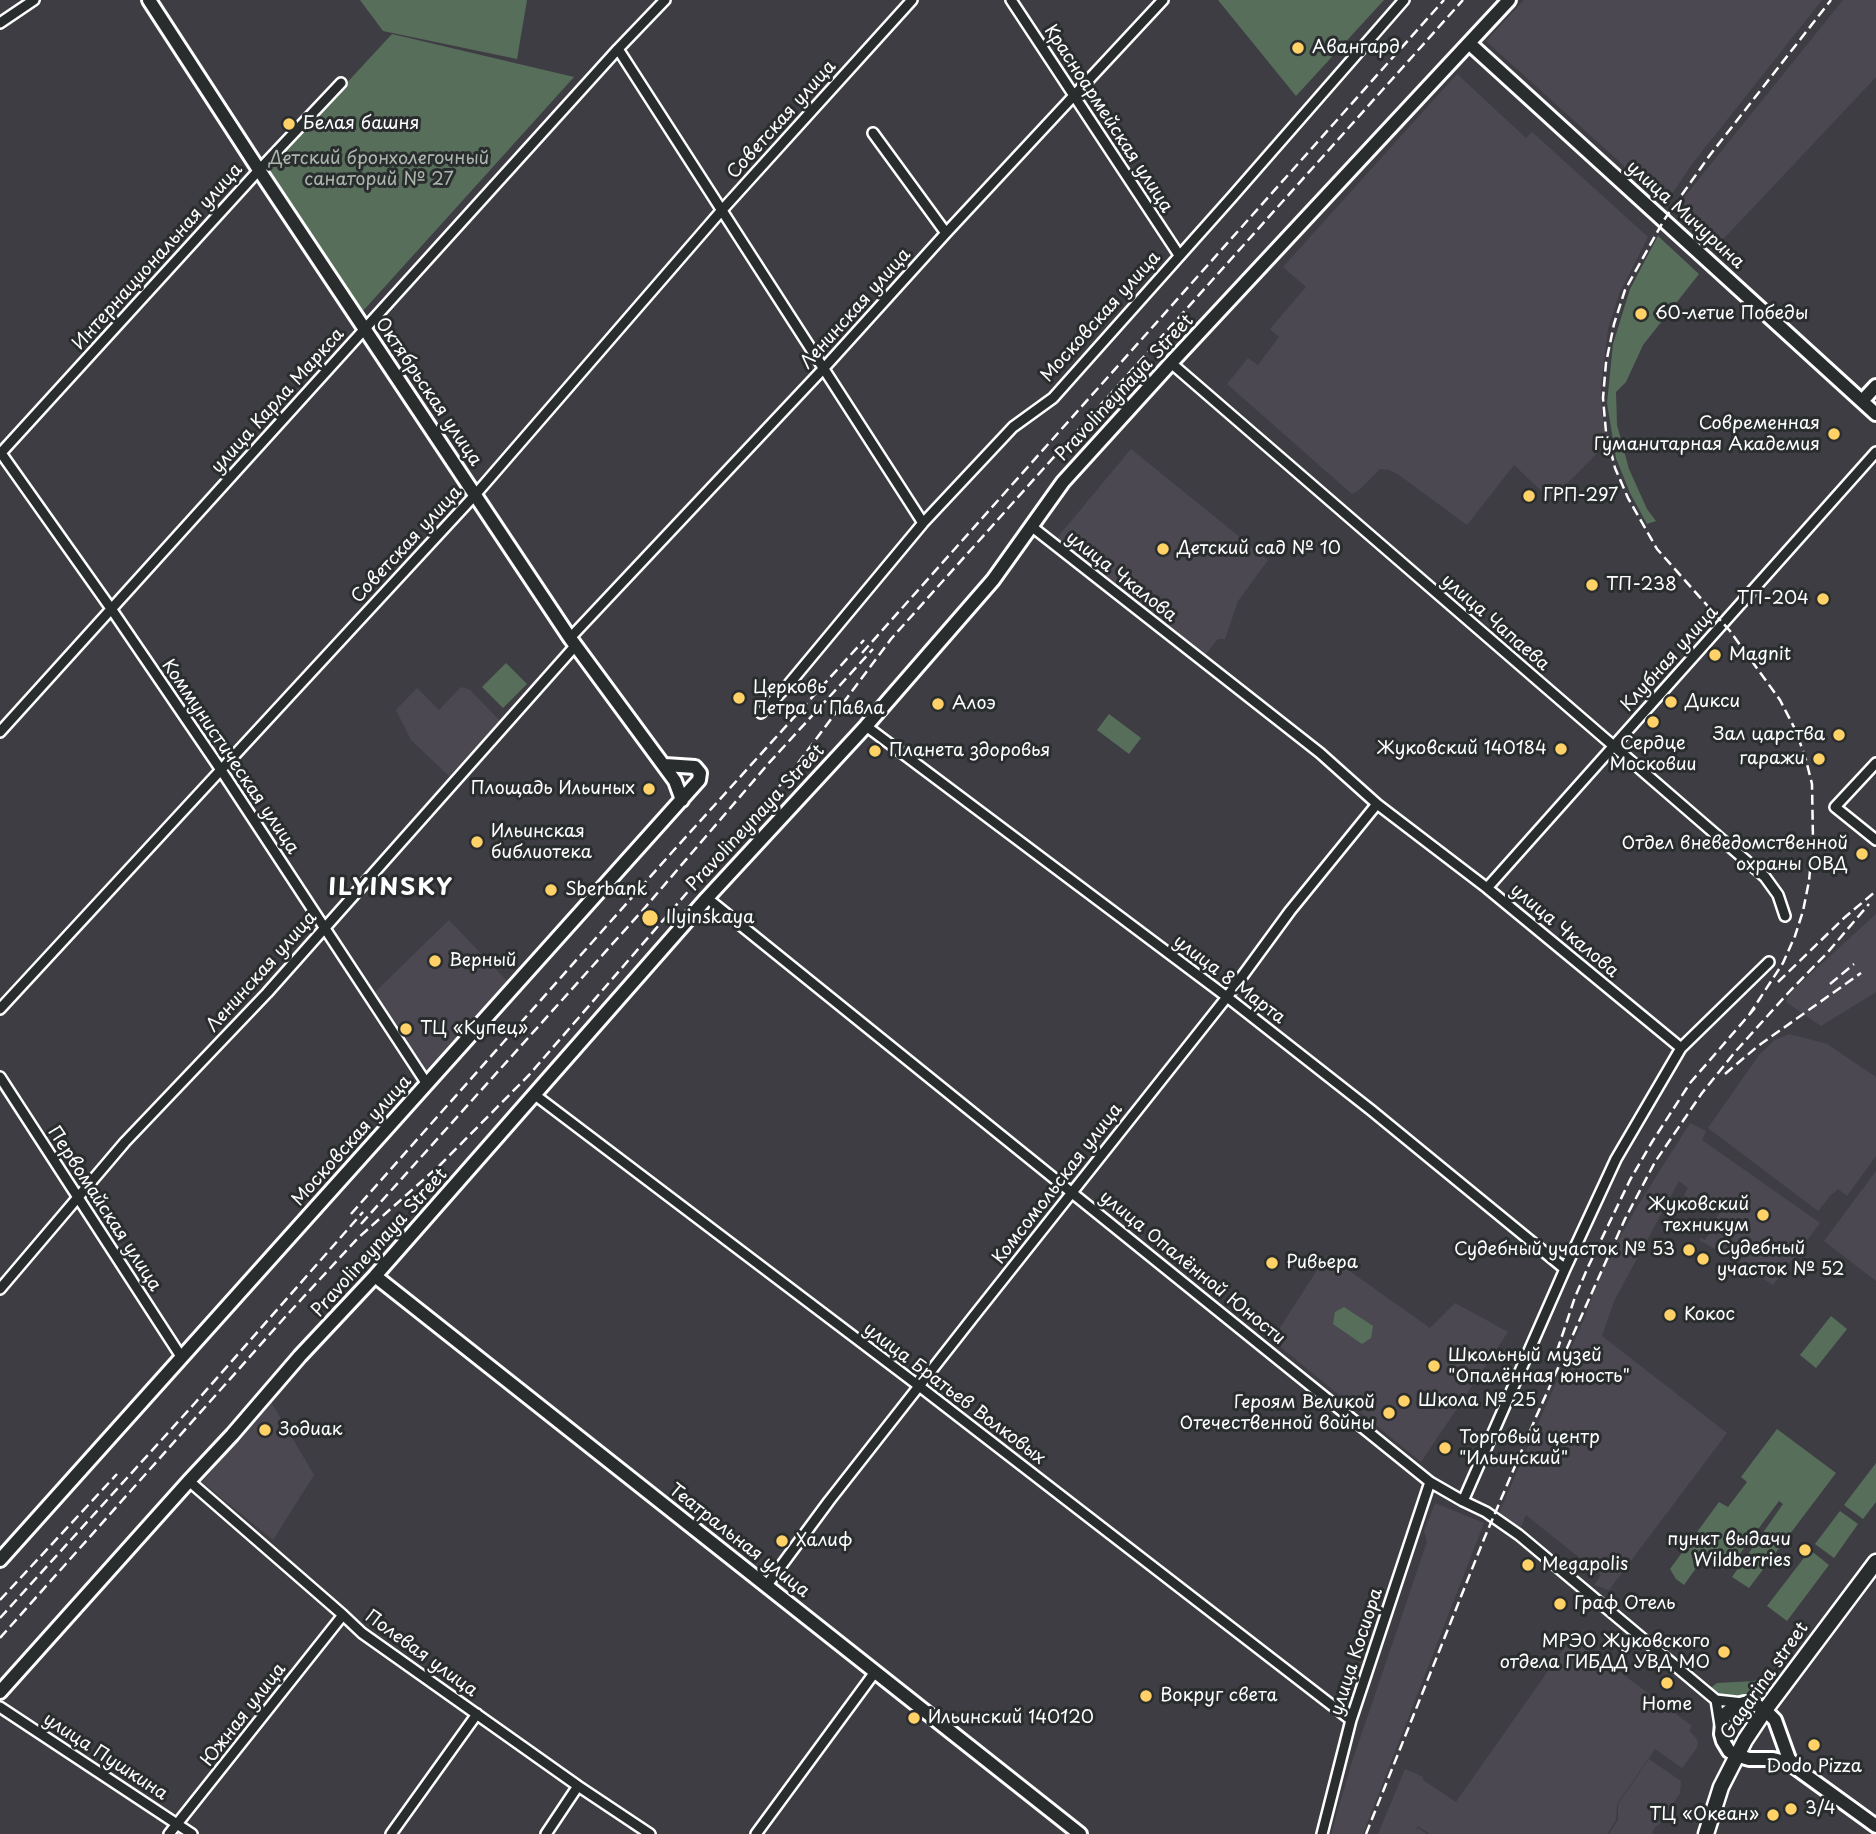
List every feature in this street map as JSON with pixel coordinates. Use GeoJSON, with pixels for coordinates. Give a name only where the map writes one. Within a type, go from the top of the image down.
{"type":"FeatureCollection","features":[{"type":"Feature","properties":{"kind":"main road","name":"Октябрьская улица"},"geometry":{"type":"LineString","coordinates":[[149,0],[573,641],[675,780],[682,800]]}},
{"type":"Feature","properties":{"kind":"main road","name":"Pravolineynaya Street"},"geometry":{"type":"LineString","coordinates":[[0,1692],[300,1356],[375,1276],[707,898],[866,726],[993,580],[1063,482],[1510,0]]}},
{"type":"Feature","properties":{"kind":"main road","name":"улица Мичурина"},"geometry":{"type":"LineString","coordinates":[[1470,44],[1876,414]]}},
{"type":"Feature","properties":{"kind":"main road"},"geometry":{"type":"LineString","coordinates":[[1862,401],[1876,386]]}},
{"type":"Feature","properties":{"kind":"main road","name":"Московская улица"},"geometry":{"type":"LineString","coordinates":[[0,1560],[699,780],[698,769],[692,765],[665,765]]}},
{"type":"Feature","properties":{"kind":"main road","name":"Театральная улица"},"geometry":{"type":"LineString","coordinates":[[375,1276],[1080,1834]]}},
{"type":"Feature","properties":{"kind":"main road","name":"Gagarina street"},"geometry":{"type":"LineString","coordinates":[[1706,1834],[1721,1787],[1736,1755],[1765,1710],[1876,1562]]}},
{"type":"Feature","properties":{"kind":"main road"},"geometry":{"type":"LineString","coordinates":[[1798,1768],[1778,1759],[1749,1759],[1736,1755],[1726,1746],[1720,1729],[1723,1718],[1735,1706],[1744,1703],[1756,1704],[1765,1710],[1775,1720],[1789,1759],[1876,1826]]}},
{"type":"Feature","properties":{"kind":"main road"},"geometry":{"type":"LineString","coordinates":[[1760,1759],[1773,1751],[1778,1742],[1779,1730]]}},
{"type":"Feature","properties":{"kind":"street"},"geometry":{"type":"LineString","coordinates":[[0,23],[34,0]]}},
{"type":"Feature","properties":{"kind":"street","name":"улица Карла Маркса"},"geometry":{"type":"LineString","coordinates":[[0,732],[665,0]]}},
{"type":"Feature","properties":{"kind":"street","name":"Советская улица"},"geometry":{"type":"LineString","coordinates":[[0,1009],[475,495],[722,210],[912,0]]}},
{"type":"Feature","properties":{"kind":"street","name":"Красноармейская улица"},"geometry":{"type":"LineString","coordinates":[[1011,0],[1179,255]]}},
{"type":"Feature","properties":{"kind":"street","name":"Ленинская улица"},"geometry":{"type":"LineString","coordinates":[[0,1289],[125,1142],[267,993],[356,894],[573,641],[1163,0]]}},
{"type":"Feature","properties":{"kind":"street","name":"Московская улица"},"geometry":{"type":"LineString","coordinates":[[761,713],[789,684],[923,523],[1013,427],[1053,397],[1404,0]]}},
{"type":"Feature","properties":{"kind":"street"},"geometry":{"type":"LineString","coordinates":[[618,49],[923,523]]}},
{"type":"Feature","properties":{"kind":"street","name":"Интернациональная улица"},"geometry":{"type":"LineString","coordinates":[[0,454],[341,83]]}},
{"type":"Feature","properties":{"kind":"street"},"geometry":{"type":"LineString","coordinates":[[873,133],[946,233]]}},
{"type":"Feature","properties":{"kind":"street","name":"улица Чапаева"},"geometry":{"type":"LineString","coordinates":[[1171,363],[1765,877],[1778,895],[1785,916]]}},
{"type":"Feature","properties":{"kind":"street","name":"Клубная улица"},"geometry":{"type":"LineString","coordinates":[[1487,888],[1876,452]]}},
{"type":"Feature","properties":{"kind":"street","name":"Коммунистическая улица"},"geometry":{"type":"LineString","coordinates":[[0,454],[112,610],[221,770],[427,1084]]}},
{"type":"Feature","properties":{"kind":"street","name":"улица Чкалова"},"geometry":{"type":"LineString","coordinates":[[1031,526],[1320,753],[1377,804],[1487,888],[1681,1048]]}},
{"type":"Feature","properties":{"kind":"street","name":"улица 8 Марта"},"geometry":{"type":"LineString","coordinates":[[866,726],[1227,997],[1371,1110],[1565,1269]]}},
{"type":"Feature","properties":{"kind":"street"},"geometry":{"type":"LineString","coordinates":[[1876,763],[1835,807],[1876,840]]}},
{"type":"Feature","properties":{"kind":"street","name":"Комсомольская улица"},"geometry":{"type":"LineString","coordinates":[[767,1585],[919,1386],[1227,997],[1290,911],[1377,804]]}},
{"type":"Feature","properties":{"kind":"street","name":"улица Опалённой Юности"},"geometry":{"type":"LineString","coordinates":[[707,898],[1430,1482],[1486,1512],[1519,1535],[1716,1700]]}},
{"type":"Feature","properties":{"kind":"street"},"geometry":{"type":"LineString","coordinates":[[1463,1501],[1616,1159],[1681,1048],[1769,962]]}},
{"type":"Feature","properties":{"kind":"street","name":"Первомайская улица"},"geometry":{"type":"LineString","coordinates":[[0,1077],[182,1358]]}},
{"type":"Feature","properties":{"kind":"street","name":"улица Братьев Волковых"},"geometry":{"type":"LineString","coordinates":[[535,1095],[919,1386],[1351,1720]]}},
{"type":"Feature","properties":{"kind":"street","name":"Полевая улица"},"geometry":{"type":"LineString","coordinates":[[189,1481],[362,1633],[650,1834]]}},
{"type":"Feature","properties":{"kind":"street","name":"улица Косиора"},"geometry":{"type":"LineString","coordinates":[[1322,1834],[1351,1720],[1430,1482]]}},
{"type":"Feature","properties":{"kind":"street","name":"Южная улица"},"geometry":{"type":"LineString","coordinates":[[169,1834],[343,1615]]}},
{"type":"Feature","properties":{"kind":"street"},"geometry":{"type":"LineString","coordinates":[[755,1834],[875,1672]]}},
{"type":"Feature","properties":{"kind":"street"},"geometry":{"type":"LineString","coordinates":[[1720,1729],[1716,1700],[1744,1703]]}},
{"type":"Feature","properties":{"kind":"street","name":"улица Пушкина"},"geometry":{"type":"LineString","coordinates":[[0,1707],[192,1834]]}},
{"type":"Feature","properties":{"kind":"street"},"geometry":{"type":"LineString","coordinates":[[391,1834],[477,1714]]}},
{"type":"Feature","properties":{"kind":"street"},"geometry":{"type":"LineString","coordinates":[[546,1834],[578,1786]]}},
{"type":"Feature","properties":{"kind":"shaded area"},"geometry":{"type":"Polygon","coordinates":[[[1524,0],[1822,0],[1692,164],[1668,200],[1663,201],[1486,41],[1524,0]]]}},
{"type":"Feature","properties":{"kind":"shaded area"},"geometry":{"type":"Polygon","coordinates":[[[1843,0],[1876,0],[1876,77],[1713,250],[1679,219],[1680,215],[1674,210],[1843,0]]]}},
{"type":"Feature","properties":{"kind":"shaded area"},"geometry":{"type":"Polygon","coordinates":[[[1457,74],[1526,138],[1532,132],[1648,237],[1619,294],[1608,329],[1601,386],[1606,444],[1551,500],[1514,465],[1467,525],[1389,470],[1380,469],[1352,494],[1227,384],[1248,358],[1258,365],[1279,337],[1270,329],[1306,287],[1283,267],[1457,74]]]}},
{"type":"Feature","properties":{"kind":"shaded area","name":"Детский сад № 10"},"geometry":{"type":"Polygon","coordinates":[[[1131,449],[1268,560],[1238,601],[1225,639],[1218,639],[1205,655],[1057,538],[1131,449]]]}},
{"type":"Feature","properties":{"kind":"shaded area"},"geometry":{"type":"Polygon","coordinates":[[[461,687],[470,690],[500,721],[449,776],[411,740],[396,710],[417,688],[439,710],[461,687]]]}},
{"type":"Feature","properties":{"kind":"shaded area"},"geometry":{"type":"Polygon","coordinates":[[[1876,914],[1876,992],[1821,1026],[1786,1002],[1792,991],[1876,914]]]}},
{"type":"Feature","properties":{"kind":"shaded area"},"geometry":{"type":"Polygon","coordinates":[[[449,920],[509,983],[425,1077],[372,995],[449,920]]]}},
{"type":"Feature","properties":{"kind":"shaded area"},"geometry":{"type":"Polygon","coordinates":[[[1789,1034],[1827,1044],[1876,1077],[1876,1156],[1847,1196],[1838,1189],[1818,1211],[1708,1128],[1759,1055],[1775,1040],[1789,1034]]]}},
{"type":"Feature","properties":{"kind":"shaded area"},"geometry":{"type":"Polygon","coordinates":[[[1690,1123],[1706,1131],[1702,1140],[1820,1223],[1773,1285],[1717,1247],[1715,1249],[1699,1240],[1705,1240],[1721,1210],[1713,1204],[1707,1212],[1684,1196],[1688,1188],[1679,1181],[1614,1301],[1602,1336],[1727,1433],[1609,1590],[1594,1585],[1601,1575],[1526,1515],[1521,1527],[1498,1515],[1584,1319],[1604,1265],[1690,1123]]]}},
{"type":"Feature","properties":{"kind":"shaded area"},"geometry":{"type":"Polygon","coordinates":[[[1876,1171],[1876,1281],[1824,1241],[1876,1171]]]}},
{"type":"Feature","properties":{"kind":"shaded area","name":"Школа № 25"},"geometry":{"type":"Polygon","coordinates":[[[1327,1255],[1430,1328],[1455,1303],[1508,1332],[1421,1462],[1272,1340],[1327,1255]]]}},
{"type":"Feature","properties":{"kind":"shaded area"},"geometry":{"type":"Polygon","coordinates":[[[271,1402],[314,1475],[273,1540],[202,1482],[271,1402]]]}},
{"type":"Feature","properties":{"kind":"shaded area"},"geometry":{"type":"Polygon","coordinates":[[[1435,1503],[1484,1523],[1363,1834],[1331,1834],[1351,1765],[1427,1542],[1424,1531],[1435,1503]]]}},
{"type":"Feature","properties":{"kind":"shaded area"},"geometry":{"type":"Polygon","coordinates":[[[1574,1634],[1589,1649],[1692,1726],[1689,1731],[1698,1744],[1682,1768],[1655,1749],[1617,1804],[1616,1820],[1607,1834],[1430,1834],[1418,1826],[1414,1833],[1418,1828],[1427,1834],[1378,1834],[1405,1769],[1423,1777],[1423,1780],[1456,1802],[1574,1634]]]}},
{"type":"Feature","properties":{"kind":"shaded area"},"geometry":{"type":"Polygon","coordinates":[[[1649,1759],[1681,1781],[1680,1793],[1653,1834],[1609,1834],[1618,1820],[1618,1804],[1649,1759]]]}},
{"type":"Feature","properties":{"kind":"green space"},"geometry":{"type":"Polygon","coordinates":[[[360,0],[527,0],[517,59],[383,31],[360,0]]]}},
{"type":"Feature","properties":{"kind":"green space","name":"Авангард"},"geometry":{"type":"Polygon","coordinates":[[[1218,0],[1384,0],[1296,96],[1218,0]]]}},
{"type":"Feature","properties":{"kind":"green space","name":"Детский бронхолегочный санаторий № 27"},"geometry":{"type":"Polygon","coordinates":[[[392,34],[574,77],[362,312],[268,168],[392,34]]]}},
{"type":"Feature","properties":{"kind":"green space"},"geometry":{"type":"Polygon","coordinates":[[[1658,236],[1699,274],[1643,345],[1626,382],[1616,392],[1617,425],[1629,469],[1647,509],[1656,521],[1647,524],[1630,493],[1616,458],[1607,403],[1613,344],[1630,289],[1658,236]]]}},
{"type":"Feature","properties":{"kind":"green space"},"geometry":{"type":"Polygon","coordinates":[[[506,663],[527,684],[503,708],[482,687],[506,663]]]}},
{"type":"Feature","properties":{"kind":"green space"},"geometry":{"type":"Polygon","coordinates":[[[1109,714],[1141,738],[1129,754],[1097,730],[1109,714]]]}},
{"type":"Feature","properties":{"kind":"green space"},"geometry":{"type":"Polygon","coordinates":[[[1344,1307],[1373,1326],[1371,1338],[1362,1344],[1333,1324],[1335,1312],[1344,1307]]]}},
{"type":"Feature","properties":{"kind":"green space"},"geometry":{"type":"Polygon","coordinates":[[[1831,1316],[1847,1329],[1816,1368],[1800,1355],[1831,1316]]]}},
{"type":"Feature","properties":{"kind":"green space"},"geometry":{"type":"Polygon","coordinates":[[[1777,1429],[1836,1473],[1749,1588],[1732,1577],[1783,1504],[1779,1501],[1730,1567],[1716,1557],[1706,1554],[1684,1585],[1670,1569],[1719,1502],[1728,1507],[1747,1482],[1741,1477],[1777,1429]]]}},
{"type":"Feature","properties":{"kind":"green space"},"geometry":{"type":"Polygon","coordinates":[[[1876,1463],[1876,1502],[1863,1519],[1844,1505],[1876,1463]]]}},
{"type":"Feature","properties":{"kind":"green space"},"geometry":{"type":"Polygon","coordinates":[[[1840,1511],[1858,1524],[1834,1558],[1815,1544],[1840,1511]]]}},
{"type":"Feature","properties":{"kind":"green space"},"geometry":{"type":"Polygon","coordinates":[[[1810,1550],[1829,1565],[1787,1621],[1767,1606],[1810,1550]]]}},
{"type":"Feature","properties":{"kind":"green space"},"geometry":{"type":"Polygon","coordinates":[[[1759,1678],[1772,1685],[1755,1694],[1722,1696],[1709,1689],[1717,1683],[1754,1681],[1759,1678]]]}},
{"type":"Feature","properties":{"kind":"railway"},"geometry":{"type":"LineString","coordinates":[[862,653],[1444,0]]}},
{"type":"Feature","properties":{"kind":"railway"},"geometry":{"type":"LineString","coordinates":[[0,1638],[358,1238],[440,1165],[529,1075],[789,775],[891,639],[1463,0]]}},
{"type":"Feature","properties":{"kind":"railway"},"geometry":{"type":"LineString","coordinates":[[1749,1015],[1783,963],[1803,911],[1813,840],[1812,784],[1796,731],[1780,700],[1730,631],[1657,549],[1628,498],[1615,468],[1606,432],[1603,398],[1606,363],[1625,290],[1664,220],[1710,155],[1831,0]]}},
{"type":"Feature","properties":{"kind":"railway"},"geometry":{"type":"LineString","coordinates":[[351,1214],[864,640]]}},
{"type":"Feature","properties":{"kind":"railway"},"geometry":{"type":"LineString","coordinates":[[361,1224],[873,649]]}},
{"type":"Feature","properties":{"kind":"railway"},"geometry":{"type":"LineString","coordinates":[[1778,982],[1876,891]]}},
{"type":"Feature","properties":{"kind":"railway"},"geometry":{"type":"LineString","coordinates":[[1366,1834],[1536,1417],[1625,1219],[1655,1162],[1702,1093],[1735,1052],[1869,904]]}},
{"type":"Feature","properties":{"kind":"railway"},"geometry":{"type":"LineString","coordinates":[[1830,984],[1854,964]]}},
{"type":"Feature","properties":{"kind":"railway"},"geometry":{"type":"LineString","coordinates":[[1725,1074],[1758,1046],[1861,973]]}},
{"type":"Feature","properties":{"kind":"railway"},"geometry":{"type":"LineString","coordinates":[[1557,1351],[1575,1297],[1630,1180],[1690,1083],[1755,1008]]}},
{"type":"Feature","properties":{"kind":"railway"},"geometry":{"type":"LineString","coordinates":[[0,1618],[363,1212]]}},
{"type":"Feature","properties":{"kind":"railway"},"geometry":{"type":"LineString","coordinates":[[0,1600],[117,1474]]}},
{"type":"Feature","properties":{"kind":"place","name":"Авангард"},"geometry":{"type":"Point","coordinates":[1298,48]}},
{"type":"Feature","properties":{"kind":"place","name":"Белая башня"},"geometry":{"type":"Point","coordinates":[289,124]}},
{"type":"Feature","properties":{"kind":"place","name":"60-летие Победы"},"geometry":{"type":"Point","coordinates":[1641,314]}},
{"type":"Feature","properties":{"kind":"place","name":"Современная Гуманитарная Академия"},"geometry":{"type":"Point","coordinates":[1834,434]}},
{"type":"Feature","properties":{"kind":"place","name":"ГРП-297"},"geometry":{"type":"Point","coordinates":[1529,496]}},
{"type":"Feature","properties":{"kind":"place","name":"Детский сад № 10"},"geometry":{"type":"Point","coordinates":[1163,549]}},
{"type":"Feature","properties":{"kind":"place","name":"ТП-238"},"geometry":{"type":"Point","coordinates":[1592,585]}},
{"type":"Feature","properties":{"kind":"place","name":"ТП-204"},"geometry":{"type":"Point","coordinates":[1823,599]}},
{"type":"Feature","properties":{"kind":"place","name":"Magnit"},"geometry":{"type":"Point","coordinates":[1715,655]}},
{"type":"Feature","properties":{"kind":"place","name":"Церковь Петра и Павла"},"geometry":{"type":"Point","coordinates":[739,698]}},
{"type":"Feature","properties":{"kind":"place","name":"Дикси"},"geometry":{"type":"Point","coordinates":[1671,702]}},
{"type":"Feature","properties":{"kind":"place","name":"Алоэ"},"geometry":{"type":"Point","coordinates":[938,704]}},
{"type":"Feature","properties":{"kind":"place","name":"Сердце Московии"},"geometry":{"type":"Point","coordinates":[1653,722]}},
{"type":"Feature","properties":{"kind":"place","name":"Зал царства"},"geometry":{"type":"Point","coordinates":[1839,735]}},
{"type":"Feature","properties":{"kind":"place","name":"Жуковский 140184"},"geometry":{"type":"Point","coordinates":[1561,749]}},
{"type":"Feature","properties":{"kind":"place","name":"Планета здоровья"},"geometry":{"type":"Point","coordinates":[875,751]}},
{"type":"Feature","properties":{"kind":"place","name":"гаражи"},"geometry":{"type":"Point","coordinates":[1819,759]}},
{"type":"Feature","properties":{"kind":"place","name":"Площадь Ильиных"},"geometry":{"type":"Point","coordinates":[649,789]}},
{"type":"Feature","properties":{"kind":"place","name":"Ильинская библиотека"},"geometry":{"type":"Point","coordinates":[477,842]}},
{"type":"Feature","properties":{"kind":"place","name":"Отдел вневедомственной охраны ОВД"},"geometry":{"type":"Point","coordinates":[1862,854]}},
{"type":"Feature","properties":{"kind":"place","name":"Sberbank"},"geometry":{"type":"Point","coordinates":[551,890]}},
{"type":"Feature","properties":{"kind":"place","name":"Ilyinskaya"},"geometry":{"type":"Point","coordinates":[650,918]}},
{"type":"Feature","properties":{"kind":"place","name":"Верный"},"geometry":{"type":"Point","coordinates":[435,961]}},
{"type":"Feature","properties":{"kind":"place","name":"ТЦ «Купец»"},"geometry":{"type":"Point","coordinates":[406,1029]}},
{"type":"Feature","properties":{"kind":"place","name":"Жуковский техникум"},"geometry":{"type":"Point","coordinates":[1763,1215]}},
{"type":"Feature","properties":{"kind":"place","name":"Судебный участок № 53"},"geometry":{"type":"Point","coordinates":[1689,1250]}},
{"type":"Feature","properties":{"kind":"place","name":"Судебный участок № 52"},"geometry":{"type":"Point","coordinates":[1703,1259]}},
{"type":"Feature","properties":{"kind":"place","name":"Ривьера"},"geometry":{"type":"Point","coordinates":[1272,1263]}},
{"type":"Feature","properties":{"kind":"place","name":"Кокос"},"geometry":{"type":"Point","coordinates":[1670,1315]}},
{"type":"Feature","properties":{"kind":"place","name":"Школьный музей \"Опалённая юность\""},"geometry":{"type":"Point","coordinates":[1434,1366]}},
{"type":"Feature","properties":{"kind":"place","name":"Школа № 25"},"geometry":{"type":"Point","coordinates":[1404,1401]}},
{"type":"Feature","properties":{"kind":"place","name":"Героям Великой Отечественной войны"},"geometry":{"type":"Point","coordinates":[1389,1413]}},
{"type":"Feature","properties":{"kind":"place","name":"Зодиак"},"geometry":{"type":"Point","coordinates":[265,1430]}},
{"type":"Feature","properties":{"kind":"place","name":"Торговый центр \"Ильинский\""},"geometry":{"type":"Point","coordinates":[1445,1448]}},
{"type":"Feature","properties":{"kind":"place","name":"Халиф"},"geometry":{"type":"Point","coordinates":[782,1541]}},
{"type":"Feature","properties":{"kind":"place","name":"пункт выдачи Wildberries"},"geometry":{"type":"Point","coordinates":[1805,1550]}},
{"type":"Feature","properties":{"kind":"place","name":"Megapolis"},"geometry":{"type":"Point","coordinates":[1528,1565]}},
{"type":"Feature","properties":{"kind":"place","name":"Граф Отель"},"geometry":{"type":"Point","coordinates":[1560,1604]}},
{"type":"Feature","properties":{"kind":"place","name":"МРЭО Жуковского отдела ГИБДД УВД МО"},"geometry":{"type":"Point","coordinates":[1724,1652]}},
{"type":"Feature","properties":{"kind":"place","name":"Home"},"geometry":{"type":"Point","coordinates":[1667,1683]}},
{"type":"Feature","properties":{"kind":"place","name":"Вокруг света"},"geometry":{"type":"Point","coordinates":[1146,1696]}},
{"type":"Feature","properties":{"kind":"place","name":"Ильинский 140120"},"geometry":{"type":"Point","coordinates":[914,1718]}},
{"type":"Feature","properties":{"kind":"place","name":"Dodo Pizza"},"geometry":{"type":"Point","coordinates":[1814,1745]}},
{"type":"Feature","properties":{"kind":"place","name":"3/4"},"geometry":{"type":"Point","coordinates":[1791,1809]}},
{"type":"Feature","properties":{"kind":"place","name":"ТЦ «Океан»"},"geometry":{"type":"Point","coordinates":[1773,1815]}},
{"type":"Feature","properties":{"kind":"district","name":"ILYINSKY"},"geometry":{"type":"Point","coordinates":[391,888]}}]}
